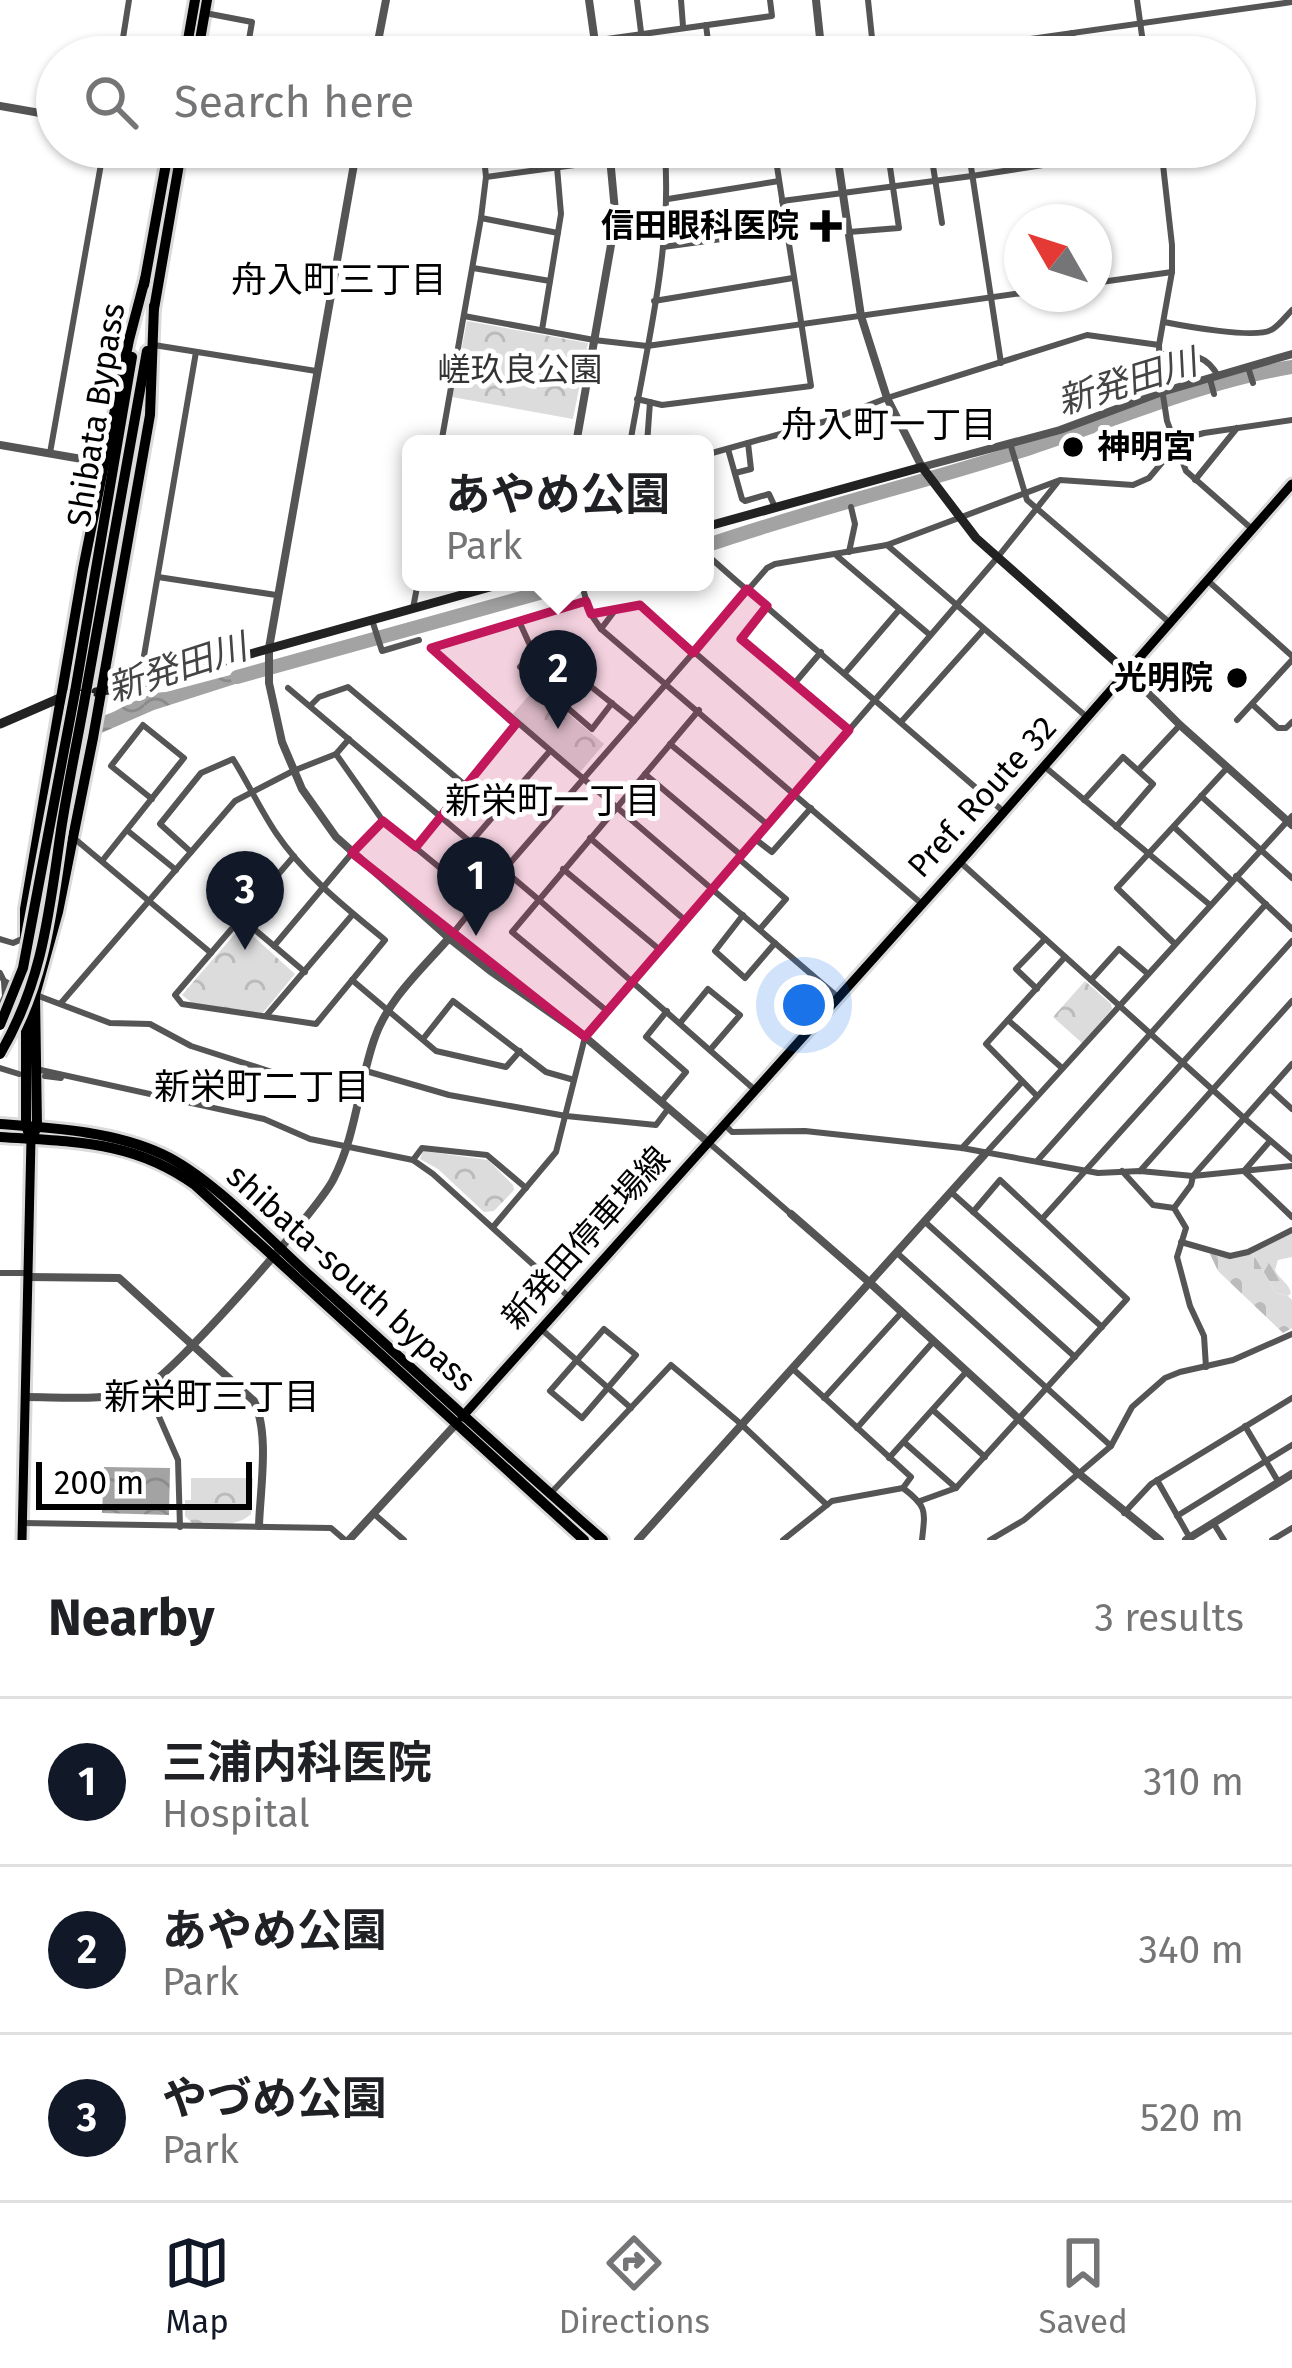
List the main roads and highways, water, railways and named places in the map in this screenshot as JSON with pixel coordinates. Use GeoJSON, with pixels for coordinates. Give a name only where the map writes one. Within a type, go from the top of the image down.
{"type":"FeatureCollection","features":[{"type":"Feature","properties":{"kind":"highway"},"geometry":{"type":"LineString","coordinates":[[188,36],[194,0]]}},
{"type":"Feature","properties":{"kind":"highway","name":"Shibata Bypass"},"geometry":{"type":"LineString","coordinates":[[87,692],[165,168]]}},
{"type":"Feature","properties":{"kind":"highway","name":"Shibata Bypass"},"geometry":{"type":"LineString","coordinates":[[105,558],[178,168]]}},
{"type":"Feature","properties":{"kind":"highway"},"geometry":{"type":"LineString","coordinates":[[31,1139],[40,1073],[25,910],[82,568],[145,279]]}},
{"type":"Feature","properties":{"kind":"highway"},"geometry":{"type":"LineString","coordinates":[[0,1025],[28,947],[150,415],[154,306]]}},
{"type":"Feature","properties":{"kind":"highway"},"geometry":{"type":"LineString","coordinates":[[32,1126],[31,994],[58,912],[93,738],[97,709],[87,692]]}},
{"type":"Feature","properties":{"kind":"highway"},"geometry":{"type":"LineString","coordinates":[[0,1054],[20,1019],[36,975],[87,692]]}},
{"type":"Feature","properties":{"kind":"highway","name":"shibata-south bypass"},"geometry":{"type":"LineString","coordinates":[[1,1134],[32,1126],[116,1138],[161,1154],[205,1182],[584,1540]]}},
{"type":"Feature","properties":{"kind":"highway","name":"shibata-south bypass"},"geometry":{"type":"LineString","coordinates":[[1,1134],[97,1144],[159,1162],[196,1185],[276,1252]]}},
{"type":"Feature","properties":{"kind":"highway","name":"shibata-south bypass"},"geometry":{"type":"LineString","coordinates":[[460,1420],[603,1540]]}},
{"type":"Feature","properties":{"kind":"main road"},"geometry":{"type":"LineString","coordinates":[[714,524],[924,470],[997,558],[1127,673]]}},
{"type":"Feature","properties":{"kind":"main road","name":"Pref. Route 32"},"geometry":{"type":"LineString","coordinates":[[708,1142],[1291,489]]}},
{"type":"Feature","properties":{"kind":"main road"},"geometry":{"type":"LineString","coordinates":[[0,724],[60,698],[139,685],[475,591]]}},
{"type":"Feature","properties":{"kind":"main road"},"geometry":{"type":"LineString","coordinates":[[22,1540],[31,1139]]}},
{"type":"Feature","properties":{"kind":"main road","name":"新発田停車場線"},"geometry":{"type":"LineString","coordinates":[[460,1420],[708,1142]]}},
{"type":"Feature","properties":{"kind":"water"},"geometry":{"type":"Polygon","coordinates":[[[253,669],[254,678],[154,710],[99,734],[103,716],[142,698],[253,669]]]}},
{"type":"Feature","properties":{"kind":"water"},"geometry":{"type":"Polygon","coordinates":[[[104,1467],[170,1468],[169,1515],[102,1513],[104,1467]]]}},
{"type":"Feature","properties":{"kind":"waterway","name":"新発田川"},"geometry":{"type":"LineString","coordinates":[[714,543],[1030,448],[1192,392],[1292,367]]}},
{"type":"Feature","properties":{"kind":"waterway","name":"新発田川"},"geometry":{"type":"LineString","coordinates":[[237,677],[547,591]]}},
{"type":"Feature","properties":{"kind":"place","name":"信田眼科医院"},"geometry":{"type":"Point","coordinates":[826,226]}},
{"type":"Feature","properties":{"kind":"place","name":"神明宮"},"geometry":{"type":"Point","coordinates":[1073,447]}},
{"type":"Feature","properties":{"kind":"place","name":"光明院"},"geometry":{"type":"Point","coordinates":[1237,678]}},
{"type":"Feature","properties":{"kind":"place","name":"あやめ公園"},"geometry":{"type":"Point","coordinates":[558,729]}},
{"type":"Feature","properties":{"kind":"place","name":"三浦内科医院"},"geometry":{"type":"Point","coordinates":[476,936]}},
{"type":"Feature","properties":{"kind":"place","name":"やづめ公園"},"geometry":{"type":"Point","coordinates":[245,950]}},
{"type":"Feature","properties":{"kind":"district","name":"舟入町三丁目"},"geometry":{"type":"Point","coordinates":[339,280]}},
{"type":"Feature","properties":{"kind":"district","name":"舟入町一丁目"},"geometry":{"type":"Point","coordinates":[889,425]}},
{"type":"Feature","properties":{"kind":"district","name":"新栄町一丁目"},"geometry":{"type":"Point","coordinates":[553,801]}},
{"type":"Feature","properties":{"kind":"district","name":"新栄町二丁目"},"geometry":{"type":"Point","coordinates":[262,1087]}},
{"type":"Feature","properties":{"kind":"district","name":"新栄町三丁目"},"geometry":{"type":"Point","coordinates":[212,1397]}},
{"type":"Feature","properties":{"kind":"park label","name":"嵯玖良公園"},"geometry":{"type":"Point","coordinates":[520,370]}}]}
